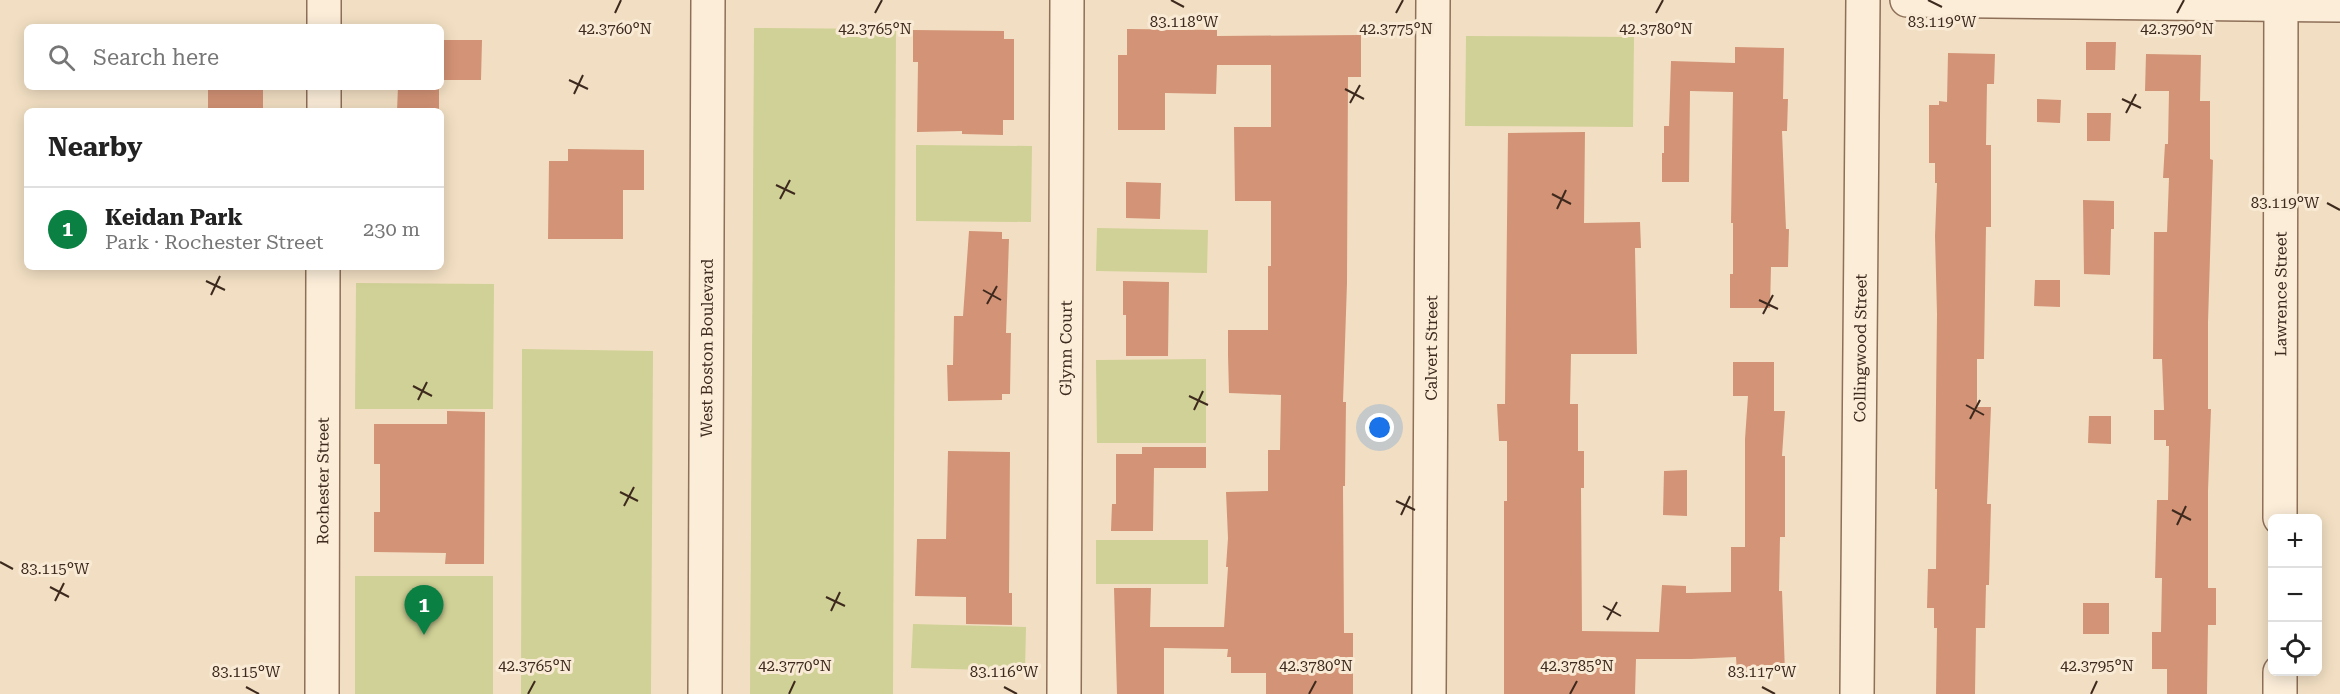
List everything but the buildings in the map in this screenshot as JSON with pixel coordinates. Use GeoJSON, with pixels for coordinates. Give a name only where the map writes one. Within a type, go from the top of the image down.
{"type":"FeatureCollection","features":[{"type":"Feature","properties":{"kind":"street"},"geometry":{"type":"LineString","coordinates":[[324,0],[324,24]]}},
{"type":"Feature","properties":{"kind":"street","name":"West Boston Boulevard"},"geometry":{"type":"LineString","coordinates":[[705,694],[708,0]]}},
{"type":"Feature","properties":{"kind":"street","name":"Glynn Court"},"geometry":{"type":"LineString","coordinates":[[1064,694],[1067,0]]}},
{"type":"Feature","properties":{"kind":"street","name":"Calvert Street"},"geometry":{"type":"LineString","coordinates":[[1429,694],[1433,0]]}},
{"type":"Feature","properties":{"kind":"street","name":"Collingwood Street"},"geometry":{"type":"LineString","coordinates":[[1857,694],[1863,0]]}},
{"type":"Feature","properties":{"kind":"street"},"geometry":{"type":"LineString","coordinates":[[1907,0],[2281,2],[2340,5]]}},
{"type":"Feature","properties":{"kind":"street","name":"Lawrence Street"},"geometry":{"type":"LineString","coordinates":[[2280,514],[2281,2]]}},
{"type":"Feature","properties":{"kind":"street"},"geometry":{"type":"LineString","coordinates":[[324,90],[324,108]]}},
{"type":"Feature","properties":{"kind":"street","name":"Rochester Street"},"geometry":{"type":"LineString","coordinates":[[322,694],[323,270]]}},
{"type":"Feature","properties":{"kind":"street"},"geometry":{"type":"LineString","coordinates":[[2280,676],[2280,694]]}},
{"type":"Feature","properties":{"kind":"green space"},"geometry":{"type":"Polygon","coordinates":[[[754,28],[896,29],[893,694],[750,694],[754,28]]]}},
{"type":"Feature","properties":{"kind":"green space"},"geometry":{"type":"Polygon","coordinates":[[[1466,36],[1634,37],[1633,127],[1465,126],[1466,36]]]}},
{"type":"Feature","properties":{"kind":"green space"},"geometry":{"type":"Polygon","coordinates":[[[916,145],[1032,146],[1031,222],[916,221],[916,145]]]}},
{"type":"Feature","properties":{"kind":"green space"},"geometry":{"type":"Polygon","coordinates":[[[1097,228],[1208,230],[1207,273],[1096,271],[1097,228]]]}},
{"type":"Feature","properties":{"kind":"green space"},"geometry":{"type":"Polygon","coordinates":[[[356,283],[494,284],[493,409],[355,409],[356,283]]]}},
{"type":"Feature","properties":{"kind":"green space"},"geometry":{"type":"Polygon","coordinates":[[[522,349],[653,351],[651,694],[521,694],[522,349]]]}},
{"type":"Feature","properties":{"kind":"green space"},"geometry":{"type":"Polygon","coordinates":[[[1206,359],[1206,443],[1097,443],[1096,360],[1206,359]]]}},
{"type":"Feature","properties":{"kind":"green space"},"geometry":{"type":"Polygon","coordinates":[[[1096,540],[1208,540],[1208,584],[1096,584],[1096,540]]]}},
{"type":"Feature","properties":{"kind":"green space"},"geometry":{"type":"Polygon","coordinates":[[[355,576],[493,576],[493,694],[355,694],[355,576]]]}},
{"type":"Feature","properties":{"kind":"green space"},"geometry":{"type":"Polygon","coordinates":[[[913,624],[1026,627],[1025,671],[911,668],[913,624]]]}},
{"type":"Feature","properties":{"kind":"place","name":"Keidan Park"},"geometry":{"type":"Point","coordinates":[424,635]}}]}
